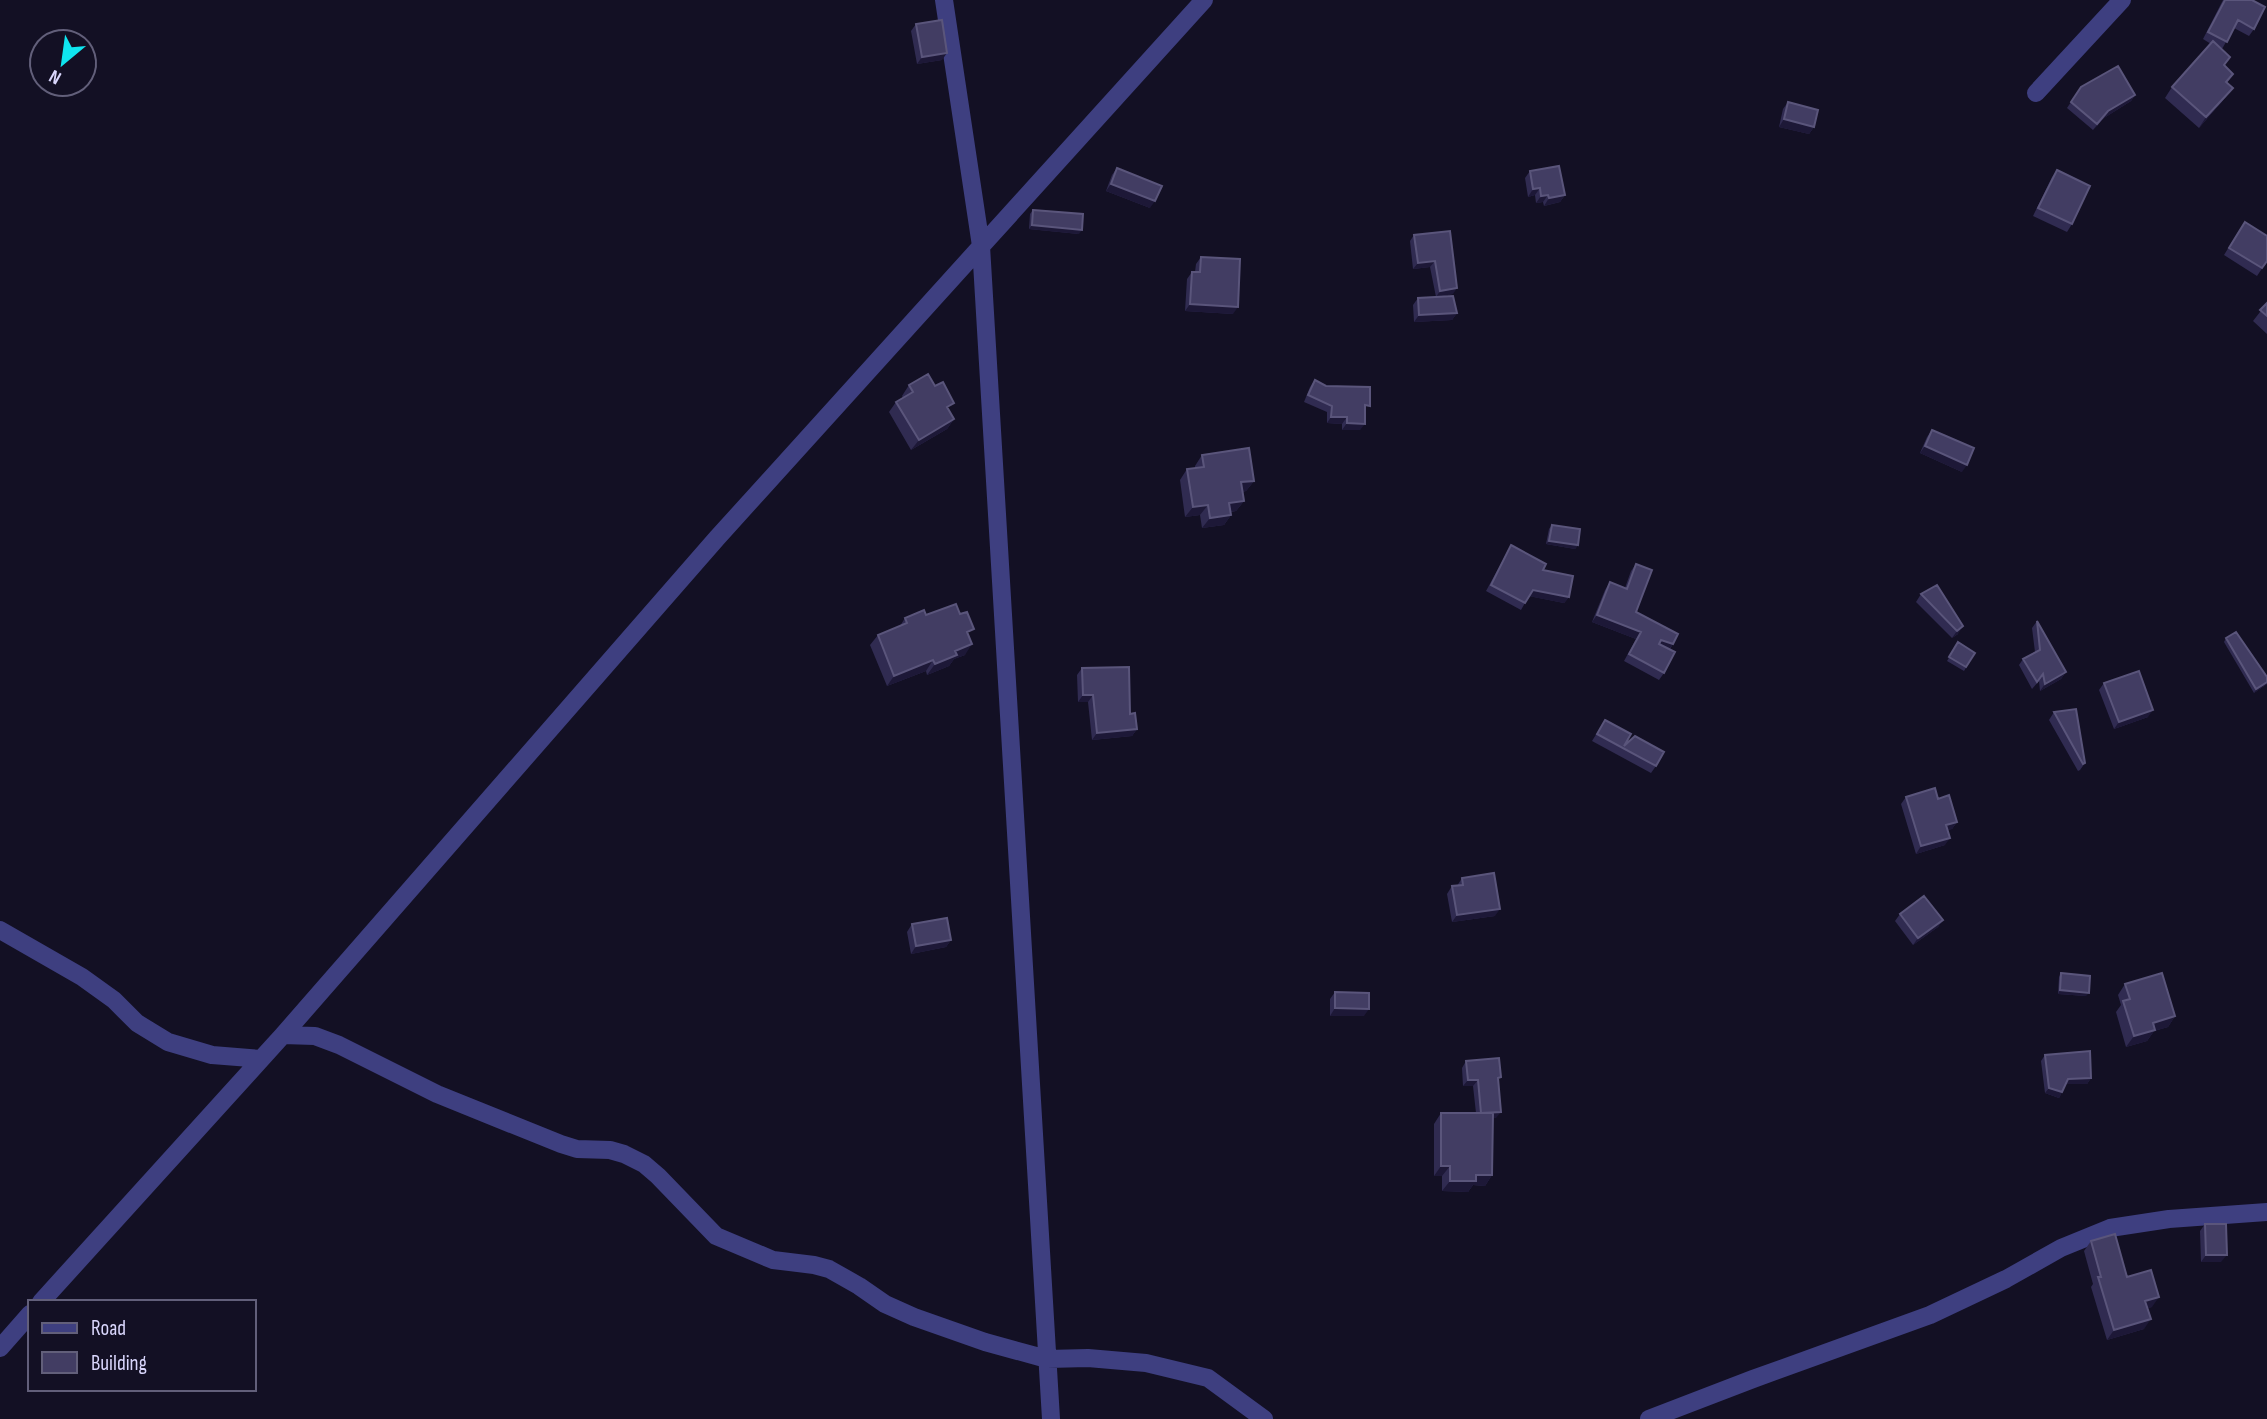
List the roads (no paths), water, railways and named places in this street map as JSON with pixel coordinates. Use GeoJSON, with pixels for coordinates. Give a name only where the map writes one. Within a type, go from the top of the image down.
{"type":"FeatureCollection","features":[{"type":"Feature","properties":{"kind":"street"},"geometry":{"type":"LineString","coordinates":[[944,0],[981,246],[1051,1419]]}},
{"type":"Feature","properties":{"kind":"street"},"geometry":{"type":"LineString","coordinates":[[43,1300],[284,1035],[717,538],[1204,0]]}},
{"type":"Feature","properties":{"kind":"street"},"geometry":{"type":"LineString","coordinates":[[2036,93],[2122,0]]}},
{"type":"Feature","properties":{"kind":"street"},"geometry":{"type":"LineString","coordinates":[[0,930],[82,977],[114,1000],[136,1023],[169,1042],[212,1055],[261,1059]]}},
{"type":"Feature","properties":{"kind":"street"},"geometry":{"type":"LineString","coordinates":[[284,1035],[315,1036],[339,1045],[437,1094],[561,1144],[577,1149],[610,1150],[624,1154],[644,1164],[705,1227],[732,1245],[773,1260],[829,1269],[885,1304],[914,1317],[985,1342],[1047,1359],[1088,1358],[1146,1363],[1208,1378],[1264,1419]]}},
{"type":"Feature","properties":{"kind":"street"},"geometry":{"type":"LineString","coordinates":[[1649,1419],[1930,1315],[2006,1279],[2061,1248],[2110,1228],[2169,1219],[2267,1212]]}},
{"type":"Feature","properties":{"kind":"street"},"geometry":{"type":"LineString","coordinates":[[0,1348],[28,1316]]}}]}
